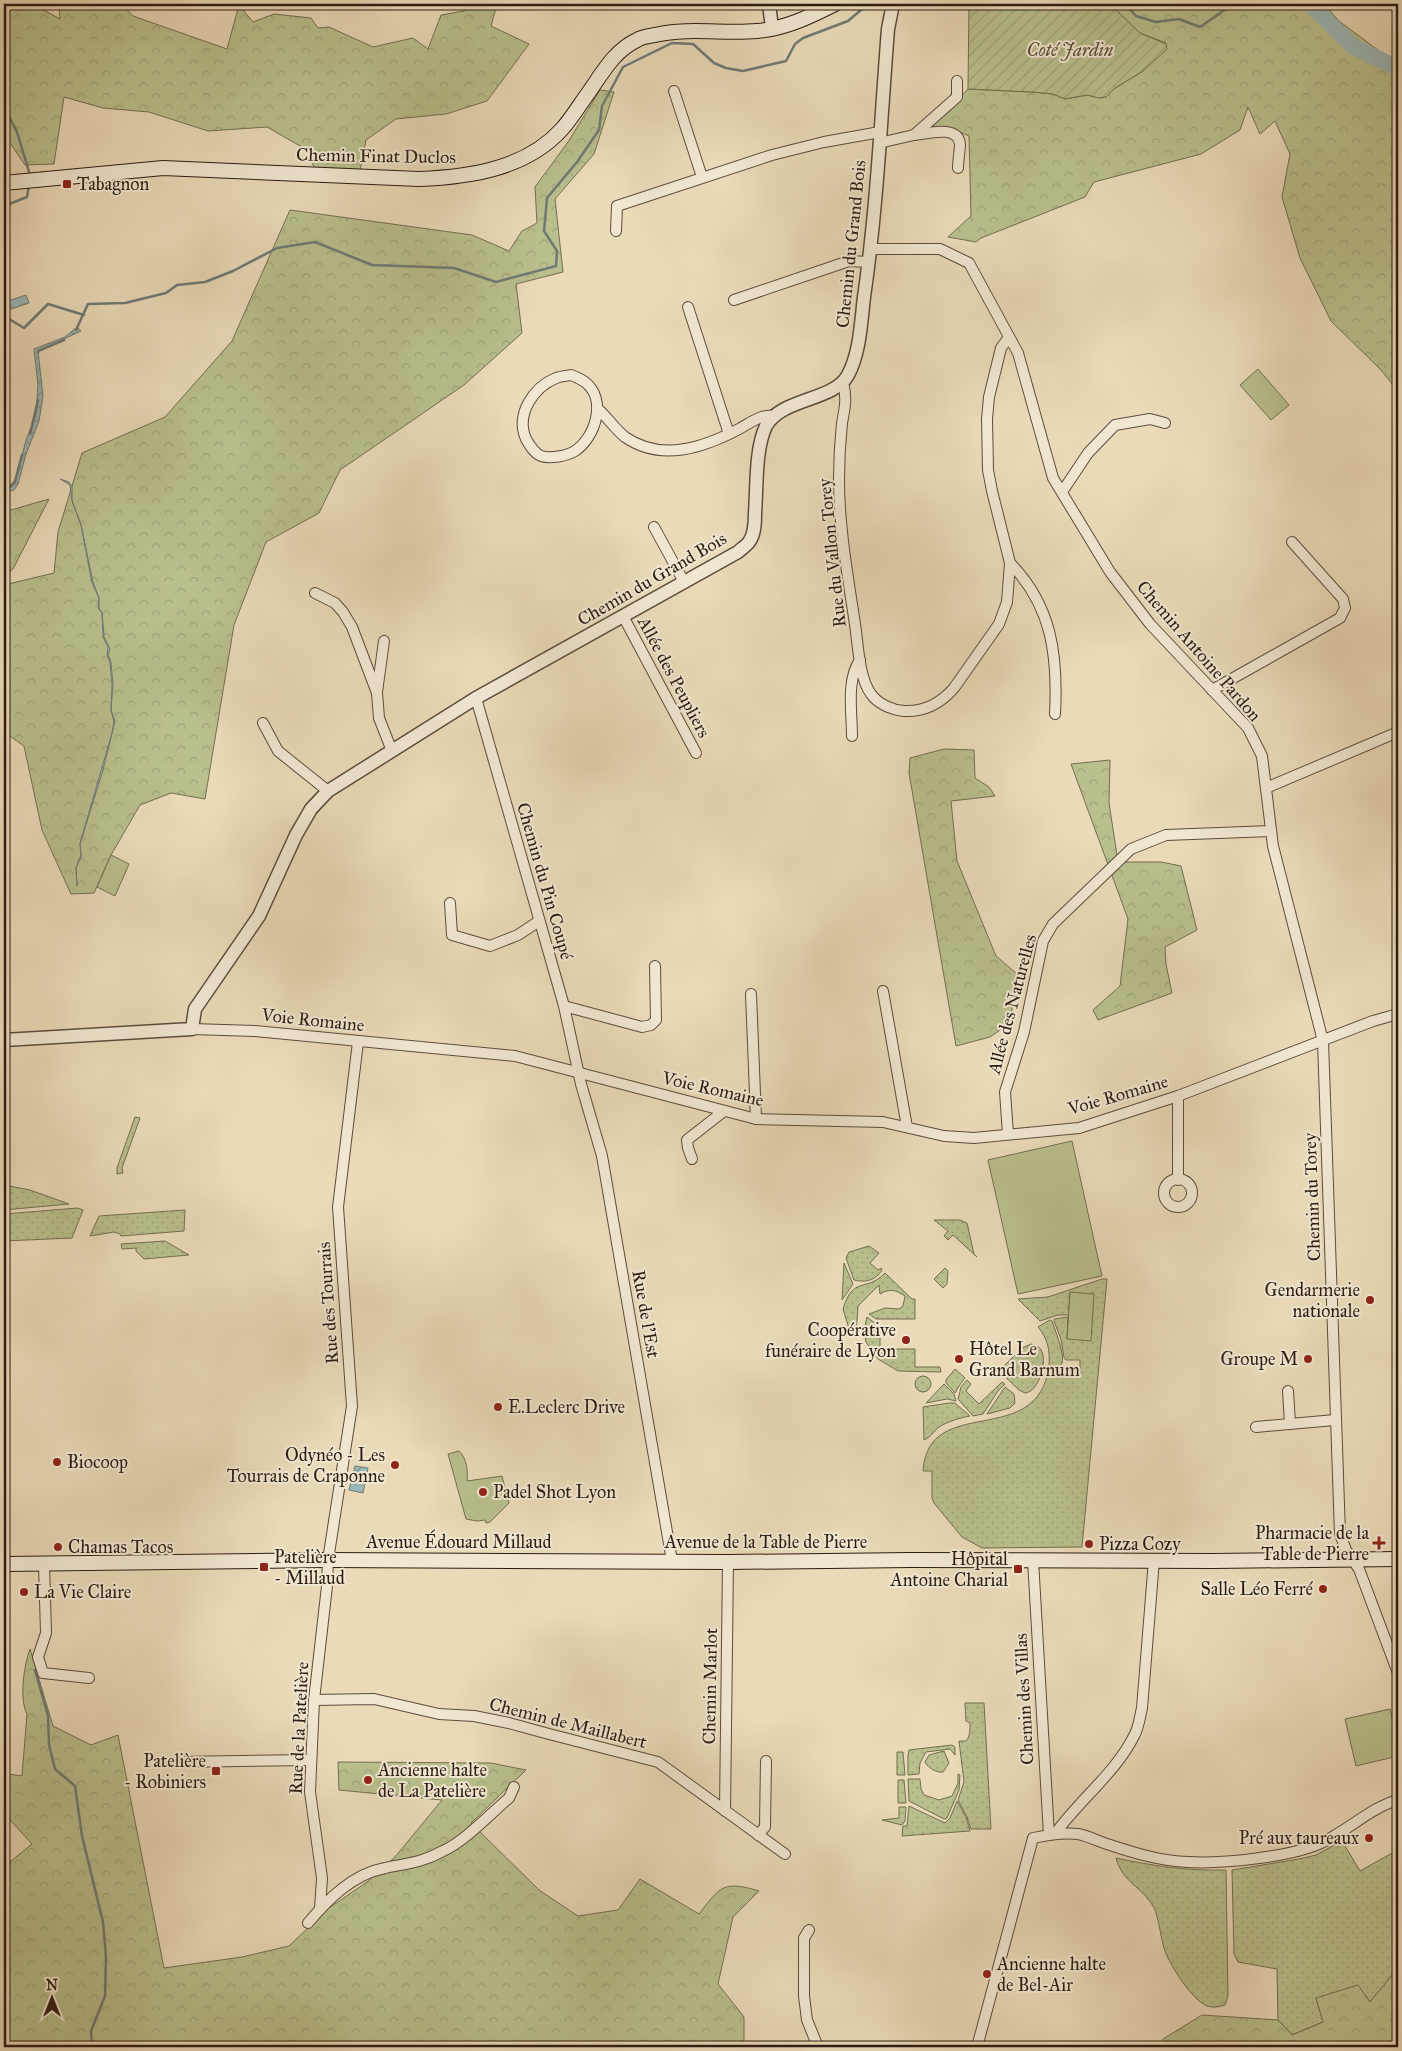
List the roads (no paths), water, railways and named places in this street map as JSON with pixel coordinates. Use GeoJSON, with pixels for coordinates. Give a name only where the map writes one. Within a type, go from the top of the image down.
{"type":"FeatureCollection","features":[{"type":"Feature","properties":{"kind":"main road","name":"Chemin Finat Duclos"},"geometry":{"type":"LineString","coordinates":[[4,183],[163,168],[419,179],[452,178],[478,173],[505,166],[528,156],[549,142],[562,128],[616,53],[638,39],[673,30],[758,31],[803,20],[835,4]]}},
{"type":"Feature","properties":{"kind":"main road","name":"Avenue de la Table de Pierre"},"geometry":{"type":"LineString","coordinates":[[585,1562],[1398,1559]]}},
{"type":"Feature","properties":{"kind":"main road","name":"Avenue Édouard Millaud"},"geometry":{"type":"LineString","coordinates":[[4,1564],[328,1560],[585,1562]]}},
{"type":"Feature","properties":{"kind":"street"},"geometry":{"type":"LineString","coordinates":[[768,4],[772,28]]}},
{"type":"Feature","properties":{"kind":"street","name":"Chemin du Grand Bois"},"geometry":{"type":"LineString","coordinates":[[843,382],[849,374],[857,348],[870,255],[888,29],[893,4]]}},
{"type":"Feature","properties":{"kind":"street"},"geometry":{"type":"LineString","coordinates":[[914,135],[957,97],[957,81]]}},
{"type":"Feature","properties":{"kind":"street"},"geometry":{"type":"LineString","coordinates":[[674,91],[702,178]]}},
{"type":"Feature","properties":{"kind":"street"},"geometry":{"type":"LineString","coordinates":[[616,230],[617,206],[772,155],[824,142],[947,132],[958,137],[960,142],[958,168]]}},
{"type":"Feature","properties":{"kind":"street","name":"Chemin Antoine Pardon"},"geometry":{"type":"LineString","coordinates":[[734,300],[870,255],[940,249],[969,263],[1018,353],[1053,478],[1110,572],[1150,624],[1248,728],[1262,756],[1273,846],[1323,1040]]}},
{"type":"Feature","properties":{"kind":"street"},"geometry":{"type":"LineString","coordinates":[[688,307],[729,434]]}},
{"type":"Feature","properties":{"kind":"street","name":"Rue du Vallon Torey"},"geometry":{"type":"LineString","coordinates":[[843,382],[847,399],[840,448],[841,518],[860,660],[866,684],[872,695],[882,704],[902,710],[926,708],[937,703],[954,688],[1004,615],[1009,588],[1010,562],[988,470],[987,419],[989,397],[1001,348],[1010,338]]}},
{"type":"Feature","properties":{"kind":"street"},"geometry":{"type":"LineString","coordinates":[[598,410],[595,426],[575,451],[558,456],[541,456],[531,448],[524,435],[523,416],[528,403],[537,390],[557,377],[571,375],[586,382],[596,396],[598,410],[624,436],[640,446],[658,451],[679,451],[699,446],[729,434],[765,415],[774,416],[835,388],[843,382]]}},
{"type":"Feature","properties":{"kind":"street","name":"Chemin du Grand Bois"},"geometry":{"type":"LineString","coordinates":[[192,1029],[195,1009],[259,916],[296,834],[311,809],[328,791],[476,698],[738,552],[750,541],[754,528],[760,446],[766,426],[774,416]]}},
{"type":"Feature","properties":{"kind":"street"},"geometry":{"type":"LineString","coordinates":[[1062,492],[1088,453],[1115,425],[1150,419],[1165,423]]}},
{"type":"Feature","properties":{"kind":"street"},"geometry":{"type":"LineString","coordinates":[[654,527],[684,582]]}},
{"type":"Feature","properties":{"kind":"street"},"geometry":{"type":"LineString","coordinates":[[1212,690],[1340,618],[1345,608],[1343,599],[1292,542]]}},
{"type":"Feature","properties":{"kind":"street","name":"Rue du Vallon Torey"},"geometry":{"type":"LineString","coordinates":[[1010,562],[1034,591],[1049,631],[1056,670],[1055,714]]}},
{"type":"Feature","properties":{"kind":"street"},"geometry":{"type":"LineString","coordinates":[[315,593],[334,603],[343,612],[352,627],[377,692]]}},
{"type":"Feature","properties":{"kind":"street","name":"Allée des Peupliers"},"geometry":{"type":"LineString","coordinates":[[623,616],[696,754]]}},
{"type":"Feature","properties":{"kind":"street"},"geometry":{"type":"LineString","coordinates":[[384,641],[377,692],[379,718],[392,751]]}},
{"type":"Feature","properties":{"kind":"street","name":"Rue du Vallon Torey"},"geometry":{"type":"LineString","coordinates":[[852,736],[852,680],[854,669],[860,660]]}},
{"type":"Feature","properties":{"kind":"street","name":"Chemin du Pin Coupé"},"geometry":{"type":"LineString","coordinates":[[476,698],[564,1006],[579,1073]]}},
{"type":"Feature","properties":{"kind":"street"},"geometry":{"type":"LineString","coordinates":[[263,722],[278,751],[328,791]]}},
{"type":"Feature","properties":{"kind":"street"},"geometry":{"type":"LineString","coordinates":[[1266,788],[1398,732]]}},
{"type":"Feature","properties":{"kind":"street","name":"Allée des Naturelles"},"geometry":{"type":"LineString","coordinates":[[1008,1134],[1005,1092],[1029,1011],[1043,941],[1052,924],[1131,849],[1166,835],[1271,831]]}},
{"type":"Feature","properties":{"kind":"street"},"geometry":{"type":"LineString","coordinates":[[450,903],[452,935],[490,946],[518,935],[539,921]]}},
{"type":"Feature","properties":{"kind":"street"},"geometry":{"type":"LineString","coordinates":[[564,1006],[642,1027],[651,1025],[656,1020],[655,966]]}},
{"type":"Feature","properties":{"kind":"street"},"geometry":{"type":"LineString","coordinates":[[883,991],[907,1128]]}},
{"type":"Feature","properties":{"kind":"street"},"geometry":{"type":"LineString","coordinates":[[751,994],[756,1119]]}},
{"type":"Feature","properties":{"kind":"street","name":"Voie Romaine"},"geometry":{"type":"LineString","coordinates":[[4,1040],[192,1029],[255,1032],[515,1056],[756,1119],[883,1122],[954,1137],[974,1138],[1079,1128],[1178,1096],[1373,1021],[1398,1014]]}},
{"type":"Feature","properties":{"kind":"street","name":"Chemin du Torey"},"geometry":{"type":"LineString","coordinates":[[1323,1040],[1340,1534],[1359,1569],[1398,1673]]}},
{"type":"Feature","properties":{"kind":"street","name":"Rue des Tourrais"},"geometry":{"type":"LineString","coordinates":[[328,1560],[352,1406],[338,1207],[358,1042]]}},
{"type":"Feature","properties":{"kind":"street","name":"Rue de l'Est"},"geometry":{"type":"LineString","coordinates":[[579,1073],[602,1156],[672,1561]]}},
{"type":"Feature","properties":{"kind":"street"},"geometry":{"type":"LineString","coordinates":[[1178,1096],[1178,1180]]}},
{"type":"Feature","properties":{"kind":"street"},"geometry":{"type":"LineString","coordinates":[[692,1159],[687,1140],[724,1111]]}},
{"type":"Feature","properties":{"kind":"street"},"geometry":{"type":"LineString","coordinates":[[1288,1391],[1290,1424]]}},
{"type":"Feature","properties":{"kind":"street"},"geometry":{"type":"LineString","coordinates":[[1256,1427],[1335,1420]]}},
{"type":"Feature","properties":{"kind":"street","name":"Rue de la Patelière"},"geometry":{"type":"LineString","coordinates":[[320,1909],[322,1878],[310,1792],[314,1700],[327,1586],[328,1560]]}},
{"type":"Feature","properties":{"kind":"street","name":"Chemin des Villas"},"geometry":{"type":"LineString","coordinates":[[1033,1560],[1052,1835]]}},
{"type":"Feature","properties":{"kind":"street"},"geometry":{"type":"LineString","coordinates":[[1052,1835],[1114,1766],[1126,1751],[1136,1732],[1142,1708],[1154,1560]]}},
{"type":"Feature","properties":{"kind":"street","name":"Chemin Marlot"},"geometry":{"type":"LineString","coordinates":[[724,1811],[728,1562]]}},
{"type":"Feature","properties":{"kind":"street"},"geometry":{"type":"LineString","coordinates":[[44,1564],[46,1633],[38,1657],[43,1673],[89,1678]]}},
{"type":"Feature","properties":{"kind":"street","name":"Chemin de Maillabert"},"geometry":{"type":"LineString","coordinates":[[314,1700],[374,1699],[438,1714],[492,1719],[658,1762],[785,1854]]}},
{"type":"Feature","properties":{"kind":"street"},"geometry":{"type":"LineString","coordinates":[[758,1836],[764,1827],[766,1761]]}},
{"type":"Feature","properties":{"kind":"street"},"geometry":{"type":"LineString","coordinates":[[178,1762],[311,1764]]}},
{"type":"Feature","properties":{"kind":"street"},"geometry":{"type":"LineString","coordinates":[[308,1923],[320,1909],[348,1884],[368,1873],[384,1868],[414,1864],[445,1851],[509,1798],[514,1787]]}},
{"type":"Feature","properties":{"kind":"street"},"geometry":{"type":"LineString","coordinates":[[977,2047],[1033,1838],[1078,1834],[1146,1856],[1188,1862],[1228,1862],[1302,1850],[1319,1844],[1347,1830],[1386,1803],[1398,1800]]}},
{"type":"Feature","properties":{"kind":"street"},"geometry":{"type":"LineString","coordinates":[[809,1930],[804,1938],[804,1996],[807,2020],[818,2047]]}},
{"type":"Feature","properties":{"kind":"water"},"geometry":{"type":"Polygon","coordinates":[[[26,295],[29,303],[11,309],[8,301],[26,295]]]}},
{"type":"Feature","properties":{"kind":"water"},"geometry":{"type":"Polygon","coordinates":[[[77,327],[81,331],[38,351],[43,396],[39,421],[26,454],[18,484],[14,490],[4,493],[4,490],[15,484],[26,440],[36,415],[38,385],[34,349],[65,337],[77,327]]]}},
{"type":"Feature","properties":{"kind":"water"},"geometry":{"type":"Polygon","coordinates":[[[60,479],[69,482],[72,486],[72,500],[81,525],[72,501],[70,485],[60,479]]]}},
{"type":"Feature","properties":{"kind":"water"},"geometry":{"type":"Polygon","coordinates":[[[81,525],[93,582],[99,598],[92,583],[81,525]]]}},
{"type":"Feature","properties":{"kind":"water"},"geometry":{"type":"Polygon","coordinates":[[[102,613],[104,637],[110,649],[108,655],[111,662],[113,685],[111,709],[112,684],[110,663],[107,655],[108,647],[103,637],[102,613]]]}},
{"type":"Feature","properties":{"kind":"water"},"geometry":{"type":"Polygon","coordinates":[[[111,710],[115,721],[103,770],[80,844],[112,733],[114,721],[111,710]]]}},
{"type":"Feature","properties":{"kind":"water"},"geometry":{"type":"Polygon","coordinates":[[[355,1466],[368,1468],[363,1493],[349,1490],[355,1466]]]}},
{"type":"Feature","properties":{"kind":"waterway"},"geometry":{"type":"LineString","coordinates":[[76,330],[88,304],[125,303],[166,293],[177,285],[205,282],[233,271],[277,248],[315,242],[372,265],[454,268],[496,282],[556,266],[557,251],[544,231],[547,198],[577,162],[599,130],[602,106],[623,67],[672,43],[693,44],[714,63],[726,68],[743,71],[786,61],[795,44],[803,38],[848,21],[868,4]]}},
{"type":"Feature","properties":{"kind":"waterway"},"geometry":{"type":"LineString","coordinates":[[1125,4],[1136,16],[1156,22],[1179,19],[1200,27],[1233,4]]}},
{"type":"Feature","properties":{"kind":"waterway"},"geometry":{"type":"LineString","coordinates":[[1310,4],[1354,47],[1398,68]]}},
{"type":"Feature","properties":{"kind":"waterway"},"geometry":{"type":"LineString","coordinates":[[4,107],[17,132],[30,175]]}},
{"type":"Feature","properties":{"kind":"waterway"},"geometry":{"type":"LineString","coordinates":[[4,206],[27,197],[29,185]]}},
{"type":"Feature","properties":{"kind":"waterway"},"geometry":{"type":"LineString","coordinates":[[4,316],[24,328],[48,304],[84,315]]}},
{"type":"Feature","properties":{"kind":"waterway"},"geometry":{"type":"LineString","coordinates":[[38,353],[38,351],[64,340]]}},
{"type":"Feature","properties":{"kind":"waterway"},"geometry":{"type":"LineString","coordinates":[[30,434],[38,400]]}},
{"type":"Feature","properties":{"kind":"waterway"},"geometry":{"type":"LineString","coordinates":[[4,487],[10,487],[15,481],[22,455]]}},
{"type":"Feature","properties":{"kind":"waterway"},"geometry":{"type":"LineString","coordinates":[[35,1670],[48,1716],[49,1745],[55,1769],[75,1786],[82,1836],[103,1922],[106,1957],[105,1996],[91,2031],[92,2047]]}},
{"type":"Feature","properties":{"kind":"place","name":"Tabagnon"},"geometry":{"type":"Point","coordinates":[67,184]}},
{"type":"Feature","properties":{"kind":"place","name":"Gendarmerie nationale"},"geometry":{"type":"Point","coordinates":[1370,1300]}},
{"type":"Feature","properties":{"kind":"place","name":"Coopérative funéraire de Lyon"},"geometry":{"type":"Point","coordinates":[906,1340]}},
{"type":"Feature","properties":{"kind":"place","name":"Hôtel Le Grand Barnum"},"geometry":{"type":"Point","coordinates":[959,1359]}},
{"type":"Feature","properties":{"kind":"place","name":"Groupe M"},"geometry":{"type":"Point","coordinates":[1308,1359]}},
{"type":"Feature","properties":{"kind":"place","name":"E.Leclerc Drive"},"geometry":{"type":"Point","coordinates":[498,1407]}},
{"type":"Feature","properties":{"kind":"place","name":"Biocoop"},"geometry":{"type":"Point","coordinates":[57,1462]}},
{"type":"Feature","properties":{"kind":"place","name":"Odynéo - Les Tourrais de Craponne"},"geometry":{"type":"Point","coordinates":[395,1465]}},
{"type":"Feature","properties":{"kind":"place","name":"Padel Shot Lyon"},"geometry":{"type":"Point","coordinates":[483,1492]}},
{"type":"Feature","properties":{"kind":"place","name":"Pharmacie de la Table de Pierre"},"geometry":{"type":"Point","coordinates":[1379,1543]}},
{"type":"Feature","properties":{"kind":"place","name":"Pizza Cozy"},"geometry":{"type":"Point","coordinates":[1089,1544]}},
{"type":"Feature","properties":{"kind":"place","name":"Chamas Tacos"},"geometry":{"type":"Point","coordinates":[58,1547]}},
{"type":"Feature","properties":{"kind":"place","name":"Patelière - Millaud"},"geometry":{"type":"Point","coordinates":[264,1567]}},
{"type":"Feature","properties":{"kind":"place","name":"Hôpital Antoine Charial"},"geometry":{"type":"Point","coordinates":[1018,1569]}},
{"type":"Feature","properties":{"kind":"place","name":"Salle Léo Ferré"},"geometry":{"type":"Point","coordinates":[1323,1589]}},
{"type":"Feature","properties":{"kind":"place","name":"La Vie Claire"},"geometry":{"type":"Point","coordinates":[24,1592]}},
{"type":"Feature","properties":{"kind":"place","name":"Patelière - Robiniers"},"geometry":{"type":"Point","coordinates":[216,1771]}},
{"type":"Feature","properties":{"kind":"place","name":"Ancienne halte de La Patelière"},"geometry":{"type":"Point","coordinates":[368,1780]}},
{"type":"Feature","properties":{"kind":"place","name":"Pré aux taureaux"},"geometry":{"type":"Point","coordinates":[1369,1838]}},
{"type":"Feature","properties":{"kind":"place","name":"Ancienne halte de Bel-Air"},"geometry":{"type":"Point","coordinates":[987,1974]}},
{"type":"Feature","properties":{"kind":"park label","name":"Coté Jardin"},"geometry":{"type":"Point","coordinates":[1070,50]}}]}
